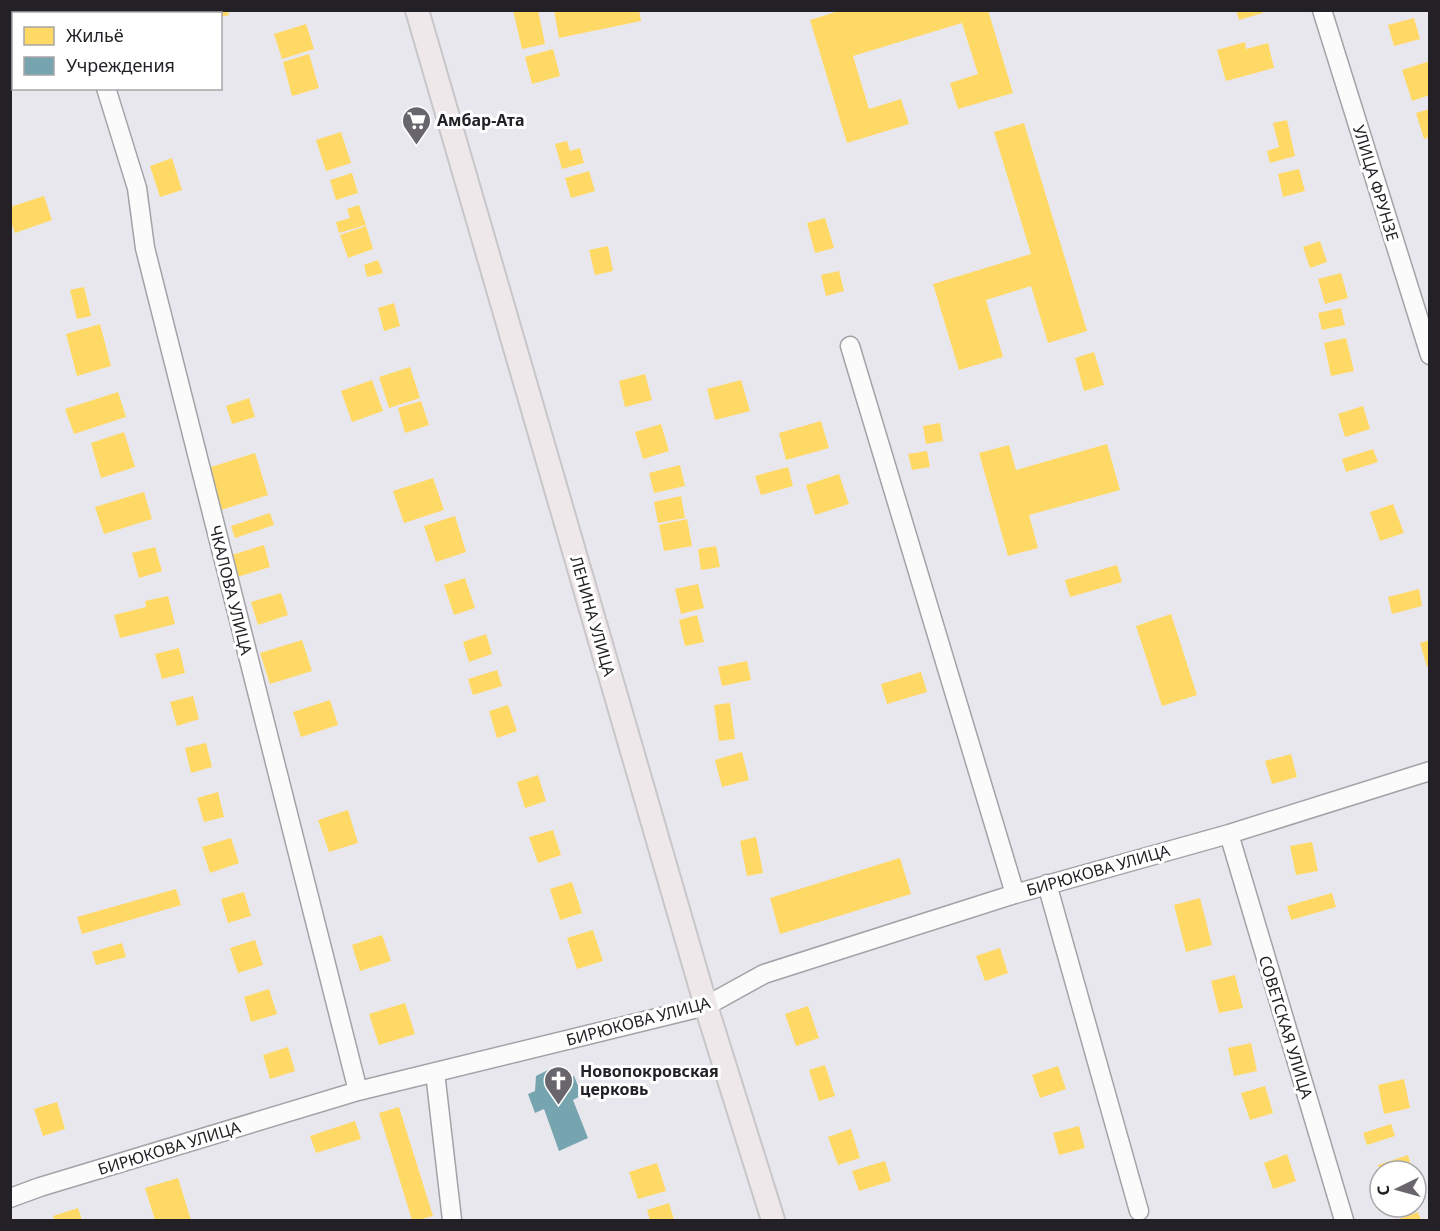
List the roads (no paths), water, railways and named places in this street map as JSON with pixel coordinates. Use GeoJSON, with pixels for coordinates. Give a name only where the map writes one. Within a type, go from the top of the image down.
{"type":"FeatureCollection","features":[{"type":"Feature","properties":{"kind":"main road","name":"ЛЕНИНА УЛИЦА"},"geometry":{"type":"LineString","coordinates":[[417,10],[706,1006],[773,1221]]}},
{"type":"Feature","properties":{"kind":"street","name":"УЛИЦА ФРУНЗЕ"},"geometry":{"type":"LineString","coordinates":[[1322,10],[1430,355]]}},
{"type":"Feature","properties":{"kind":"street","name":"ЧКАЛОВА УЛИЦА"},"geometry":{"type":"LineString","coordinates":[[107,90],[136,188],[145,248],[358,1091]]}},
{"type":"Feature","properties":{"kind":"street"},"geometry":{"type":"LineString","coordinates":[[850,346],[1014,894]]}},
{"type":"Feature","properties":{"kind":"street","name":"БИРЮКОВА УЛИЦА"},"geometry":{"type":"LineString","coordinates":[[10,1198],[358,1091],[706,1006],[764,974],[1014,894],[1229,834],[1430,771]]}},
{"type":"Feature","properties":{"kind":"street","name":"СОВЕТСКАЯ УЛИЦА"},"geometry":{"type":"LineString","coordinates":[[1229,834],[1344,1221]]}},
{"type":"Feature","properties":{"kind":"street"},"geometry":{"type":"LineString","coordinates":[[1047,884],[1139,1211]]}},
{"type":"Feature","properties":{"kind":"street"},"geometry":{"type":"LineString","coordinates":[[435,1072],[452,1221]]}},
{"type":"Feature","properties":{"kind":"place","name":"Амбар-Ата"},"geometry":{"type":"Point","coordinates":[416,146]}},
{"type":"Feature","properties":{"kind":"place","name":"Новопокровская церковь"},"geometry":{"type":"Point","coordinates":[559,1106]}}]}
